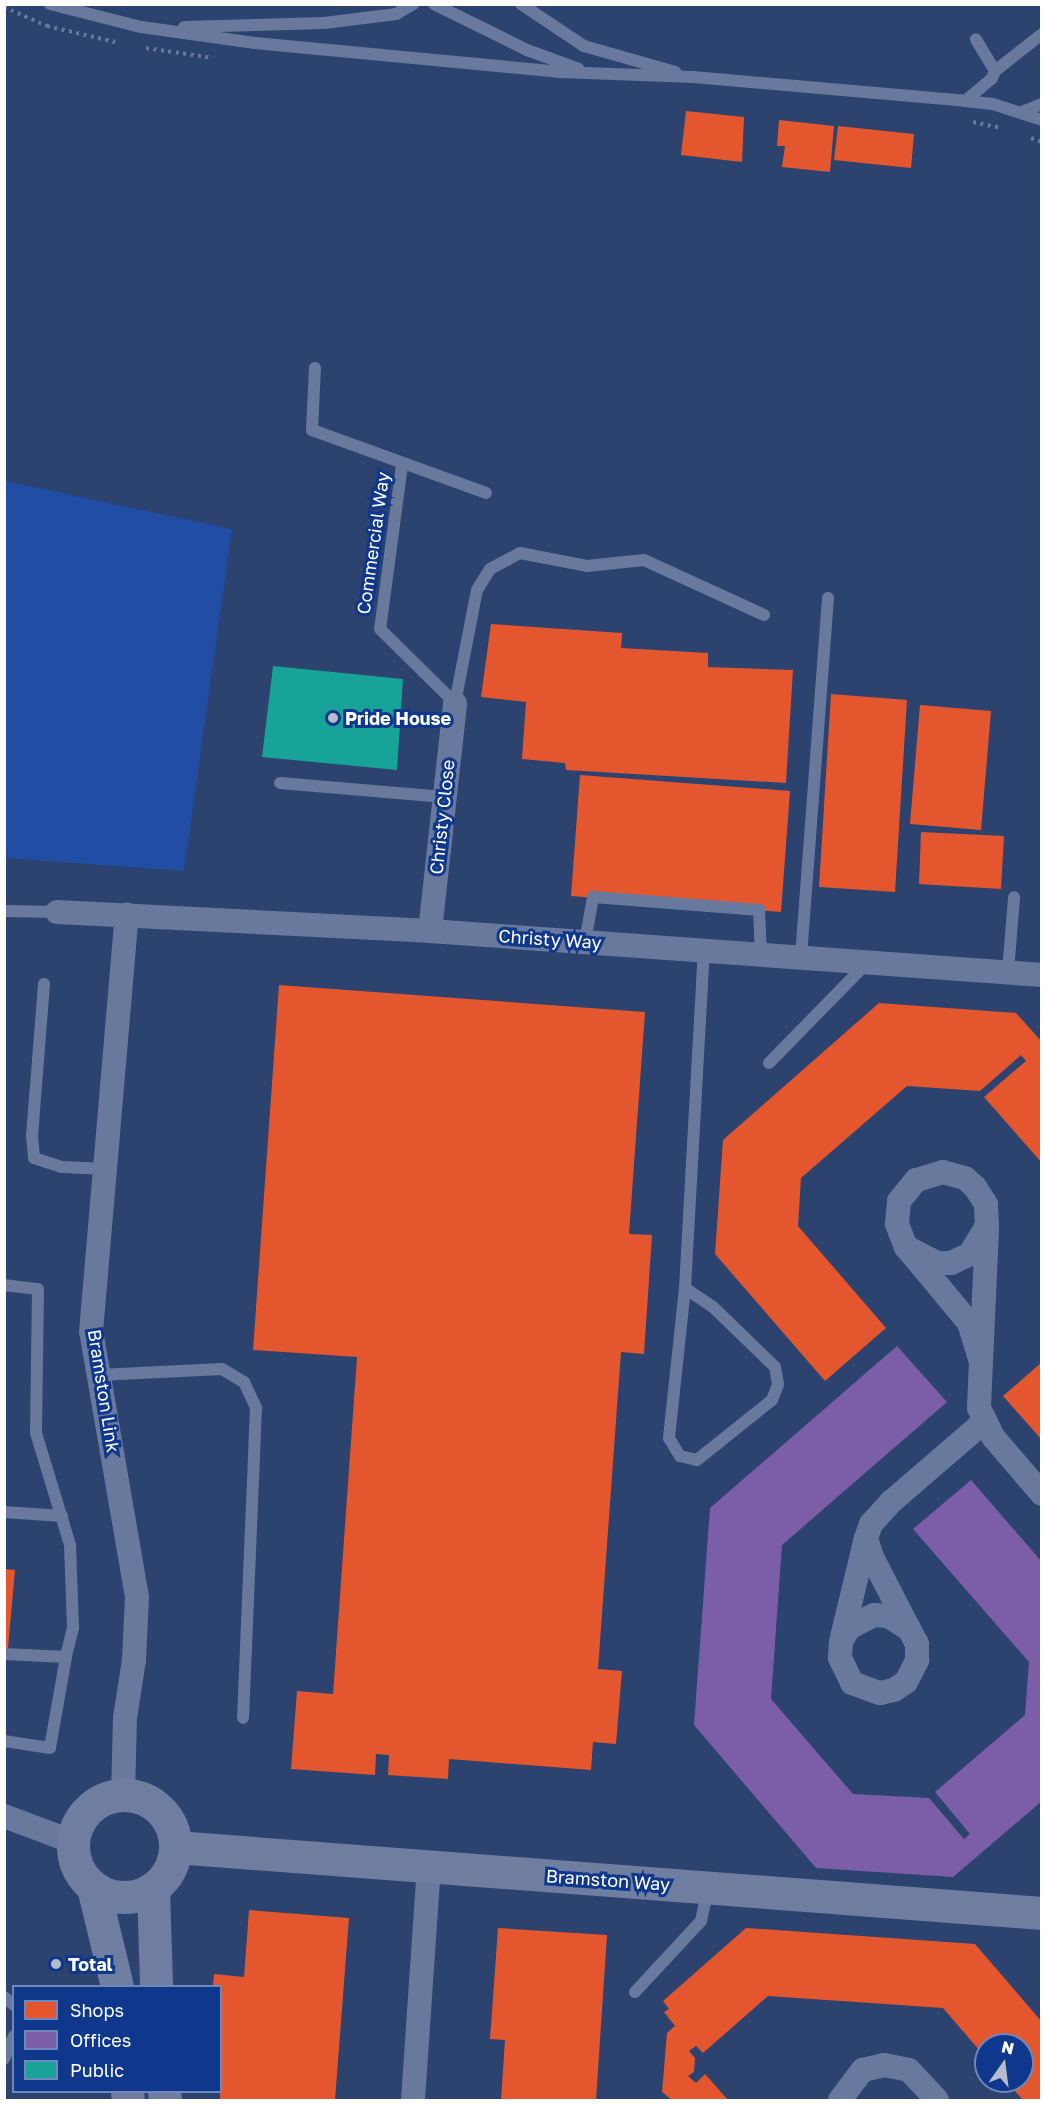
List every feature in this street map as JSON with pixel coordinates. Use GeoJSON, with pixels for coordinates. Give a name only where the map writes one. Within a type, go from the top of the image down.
{"type":"FeatureCollection","features":[{"type":"Feature","properties":{"kind":"street","name":"Christy Close"},"geometry":{"type":"LineString","coordinates":[[430,931],[455,703]]}},
{"type":"Feature","properties":{"kind":"street","name":"Christy Way"},"geometry":{"type":"LineString","coordinates":[[57,912],[430,931],[1041,975]]}},
{"type":"Feature","properties":{"kind":"street","name":"Bramston Link"},"geometry":{"type":"LineString","coordinates":[[123,1795],[125,1718],[134,1660],[137,1597],[92,1332],[127,915]]}},
{"type":"Feature","properties":{"kind":"street"},"geometry":{"type":"LineString","coordinates":[[980,1359],[969,1323],[906,1247],[897,1224],[899,1201],[907,1188],[929,1174],[956,1174],[975,1187],[986,1204],[987,1226],[980,1359],[977,1392],[985,1421],[1006,1454],[1041,1494]]}},
{"type":"Feature","properties":{"kind":"street"},"geometry":{"type":"LineString","coordinates":[[906,1247],[927,1259],[951,1263],[978,1247],[987,1226]]}},
{"type":"Feature","properties":{"kind":"street"},"geometry":{"type":"LineString","coordinates":[[866,1538],[872,1557],[917,1644],[915,1670],[900,1686],[880,1693],[852,1683],[840,1658],[841,1642],[866,1538],[871,1524],[891,1502],[985,1421]]}},
{"type":"Feature","properties":{"kind":"street"},"geometry":{"type":"LineString","coordinates":[[841,1642],[854,1624],[874,1615],[888,1617],[909,1629]]}},
{"type":"Feature","properties":{"kind":"street"},"geometry":{"type":"LineString","coordinates":[[93,1887],[121,1898],[153,1888],[171,1867],[175,1847],[169,1821],[158,1808],[147,1800],[123,1795],[108,1797],[84,1814],[73,1842],[79,1870],[93,1887],[117,1985]]}},
{"type":"Feature","properties":{"kind":"street"},"geometry":{"type":"LineString","coordinates":[[4,1816],[73,1842]]}},
{"type":"Feature","properties":{"kind":"street","name":"Bramston Way"},"geometry":{"type":"LineString","coordinates":[[175,1847],[1041,1913]]}},
{"type":"Feature","properties":{"kind":"street"},"geometry":{"type":"LineString","coordinates":[[413,2100],[429,1866]]}},
{"type":"Feature","properties":{"kind":"street"},"geometry":{"type":"LineString","coordinates":[[153,1888],[156,1985]]}},
{"type":"Feature","properties":{"kind":"street"},"geometry":{"type":"LineString","coordinates":[[840,2100],[863,2070],[884,2065],[909,2070],[937,2100]]}},
{"type":"Feature","properties":{"kind":"lane"},"geometry":{"type":"LineString","coordinates":[[50,4],[141,27],[255,43],[595,75],[693,77],[965,101],[1022,112],[1041,120]]}},
{"type":"Feature","properties":{"kind":"lane"},"geometry":{"type":"LineString","coordinates":[[141,27],[324,23],[396,14],[413,4]]}},
{"type":"Feature","properties":{"kind":"lane"},"geometry":{"type":"LineString","coordinates":[[434,4],[527,50],[595,75]]}},
{"type":"Feature","properties":{"kind":"lane"},"geometry":{"type":"LineString","coordinates":[[521,4],[584,46],[693,77]]}},
{"type":"Feature","properties":{"kind":"lane"},"geometry":{"type":"LineString","coordinates":[[965,101],[992,78],[995,71],[1041,34]]}},
{"type":"Feature","properties":{"kind":"lane"},"geometry":{"type":"LineString","coordinates":[[976,39],[986,49],[995,71]]}},
{"type":"Feature","properties":{"kind":"lane"},"geometry":{"type":"LineString","coordinates":[[1022,112],[1041,104]]}},
{"type":"Feature","properties":{"kind":"lane"},"geometry":{"type":"LineString","coordinates":[[315,368],[312,430],[402,465],[486,493]]}},
{"type":"Feature","properties":{"kind":"lane","name":"Commercial Way"},"geometry":{"type":"LineString","coordinates":[[402,465],[380,629],[455,703]]}},
{"type":"Feature","properties":{"kind":"lane"},"geometry":{"type":"LineString","coordinates":[[455,703],[477,590],[490,569],[519,553],[587,566],[644,560],[764,615]]}},
{"type":"Feature","properties":{"kind":"lane"},"geometry":{"type":"LineString","coordinates":[[801,957],[828,598]]}},
{"type":"Feature","properties":{"kind":"lane"},"geometry":{"type":"LineString","coordinates":[[280,783],[444,797]]}},
{"type":"Feature","properties":{"kind":"lane"},"geometry":{"type":"LineString","coordinates":[[585,942],[593,897],[759,910],[761,954]]}},
{"type":"Feature","properties":{"kind":"lane"},"geometry":{"type":"LineString","coordinates":[[1008,972],[1014,897]]}},
{"type":"Feature","properties":{"kind":"lane"},"geometry":{"type":"LineString","coordinates":[[4,911],[57,912]]}},
{"type":"Feature","properties":{"kind":"lane"},"geometry":{"type":"LineString","coordinates":[[685,1288],[713,1306],[775,1367],[778,1384],[772,1400],[697,1460],[680,1456],[669,1438],[685,1288],[704,950]]}},
{"type":"Feature","properties":{"kind":"lane"},"geometry":{"type":"LineString","coordinates":[[769,1063],[868,962]]}},
{"type":"Feature","properties":{"kind":"lane"},"geometry":{"type":"LineString","coordinates":[[44,984],[32,1135],[34,1158],[62,1167],[106,1169]]}},
{"type":"Feature","properties":{"kind":"lane"},"geometry":{"type":"LineString","coordinates":[[4,1286],[38,1289],[36,1434],[70,1545],[73,1617],[50,1748],[4,1741]]}},
{"type":"Feature","properties":{"kind":"lane"},"geometry":{"type":"LineString","coordinates":[[99,1375],[222,1370],[244,1382],[256,1408],[243,1718]]}},
{"type":"Feature","properties":{"kind":"lane"},"geometry":{"type":"LineString","coordinates":[[4,1512],[62,1516]]}},
{"type":"Feature","properties":{"kind":"lane"},"geometry":{"type":"LineString","coordinates":[[4,1654],[66,1657]]}},
{"type":"Feature","properties":{"kind":"lane"},"geometry":{"type":"LineString","coordinates":[[635,1992],[701,1921],[708,1888]]}},
{"type":"Feature","properties":{"kind":"lane"},"geometry":{"type":"LineString","coordinates":[[4,2059],[12,2041]]}},
{"type":"Feature","properties":{"kind":"shaded area"},"geometry":{"type":"Polygon","coordinates":[[[5,481],[232,529],[184,871],[5,858],[5,481]]]}},
{"type":"Feature","properties":{"kind":"building: Shops"},"geometry":{"type":"Polygon","coordinates":[[[686,111],[744,117],[742,162],[681,155],[686,111]]]}},
{"type":"Feature","properties":{"kind":"building: Shops"},"geometry":{"type":"Polygon","coordinates":[[[779,120],[834,126],[830,172],[782,167],[785,146],[777,146],[779,120]]]}},
{"type":"Feature","properties":{"kind":"building: Shops"},"geometry":{"type":"Polygon","coordinates":[[[838,126],[914,134],[911,168],[834,160],[838,126]]]}},
{"type":"Feature","properties":{"kind":"building: Shops"},"geometry":{"type":"Polygon","coordinates":[[[491,624],[622,633],[621,648],[708,653],[708,667],[793,670],[786,783],[566,770],[565,763],[522,759],[526,702],[481,697],[491,624]]]}},
{"type":"Feature","properties":{"kind":"building: Shops"},"geometry":{"type":"Polygon","coordinates":[[[831,694],[907,700],[895,892],[819,887],[831,694]]]}},
{"type":"Feature","properties":{"kind":"building: Shops"},"geometry":{"type":"Polygon","coordinates":[[[920,705],[991,711],[981,830],[910,824],[920,705]]]}},
{"type":"Feature","properties":{"kind":"building: Shops"},"geometry":{"type":"Polygon","coordinates":[[[580,775],[790,791],[781,912],[571,896],[580,775]]]}},
{"type":"Feature","properties":{"kind":"building: Shops"},"geometry":{"type":"Polygon","coordinates":[[[921,832],[1004,836],[1001,889],[919,884],[921,832]]]}},
{"type":"Feature","properties":{"kind":"building: Shops"},"geometry":{"type":"Polygon","coordinates":[[[279,985],[645,1012],[629,1234],[652,1235],[644,1354],[621,1352],[598,1669],[622,1671],[616,1744],[593,1742],[591,1770],[449,1759],[448,1779],[388,1775],[389,1755],[376,1754],[375,1775],[291,1769],[297,1691],[333,1694],[357,1357],[253,1350],[279,985]]]}},
{"type":"Feature","properties":{"kind":"building: Shops"},"geometry":{"type":"Polygon","coordinates":[[[879,1003],[1016,1013],[1042,1042],[1042,1163],[984,1097],[1026,1061],[1021,1055],[980,1091],[907,1086],[801,1178],[798,1226],[886,1328],[825,1381],[715,1254],[723,1140],[879,1003]]]}},
{"type":"Feature","properties":{"kind":"building: Shops"},"geometry":{"type":"Polygon","coordinates":[[[1042,1362],[1042,1440],[1003,1396],[1042,1362]]]}},
{"type":"Feature","properties":{"kind":"building: Shops"},"geometry":{"type":"Polygon","coordinates":[[[4,1569],[15,1570],[8,1648],[4,1648],[4,1569]]]}},
{"type":"Feature","properties":{"kind":"building: Shops"},"geometry":{"type":"Polygon","coordinates":[[[249,1910],[349,1918],[335,2100],[220,2100],[220,2093],[222,2093],[222,1985],[213,1985],[214,1974],[244,1977],[249,1910]]]}},
{"type":"Feature","properties":{"kind":"building: Shops"},"geometry":{"type":"Polygon","coordinates":[[[498,1928],[607,1935],[596,2100],[501,2100],[505,2040],[490,2039],[498,1928]]]}},
{"type":"Feature","properties":{"kind":"building: Shops"},"geometry":{"type":"Polygon","coordinates":[[[746,1928],[975,1944],[1042,2022],[1042,2100],[1023,2100],[1017,2093],[1034,2093],[1034,2033],[974,2033],[974,2044],[943,2008],[768,1996],[703,2053],[696,2046],[689,2051],[695,2058],[694,2072],[688,2076],[696,2083],[705,2074],[728,2100],[672,2100],[662,2092],[667,2033],[675,2026],[664,2012],[669,2009],[663,2001],[746,1928]]]}},
{"type":"Feature","properties":{"kind":"building: Offices"},"geometry":{"type":"Polygon","coordinates":[[[897,1346],[947,1402],[782,1545],[771,1699],[853,1794],[929,1798],[964,1839],[970,1834],[935,1792],[1025,1715],[1029,1662],[913,1529],[971,1480],[1042,1562],[1042,1801],[953,1877],[816,1868],[694,1725],[710,1508],[897,1346]]]}},
{"type":"Feature","properties":{"kind":"building: Public","name":"Pride House"},"geometry":{"type":"Polygon","coordinates":[[[273,666],[403,679],[397,770],[262,757],[273,666]]]}},
{"type":"Feature","properties":{"kind":"place","name":"Pride House"},"geometry":{"type":"Point","coordinates":[333,718]}},
{"type":"Feature","properties":{"kind":"place","name":"Total"},"geometry":{"type":"Point","coordinates":[56,1964]}}]}
